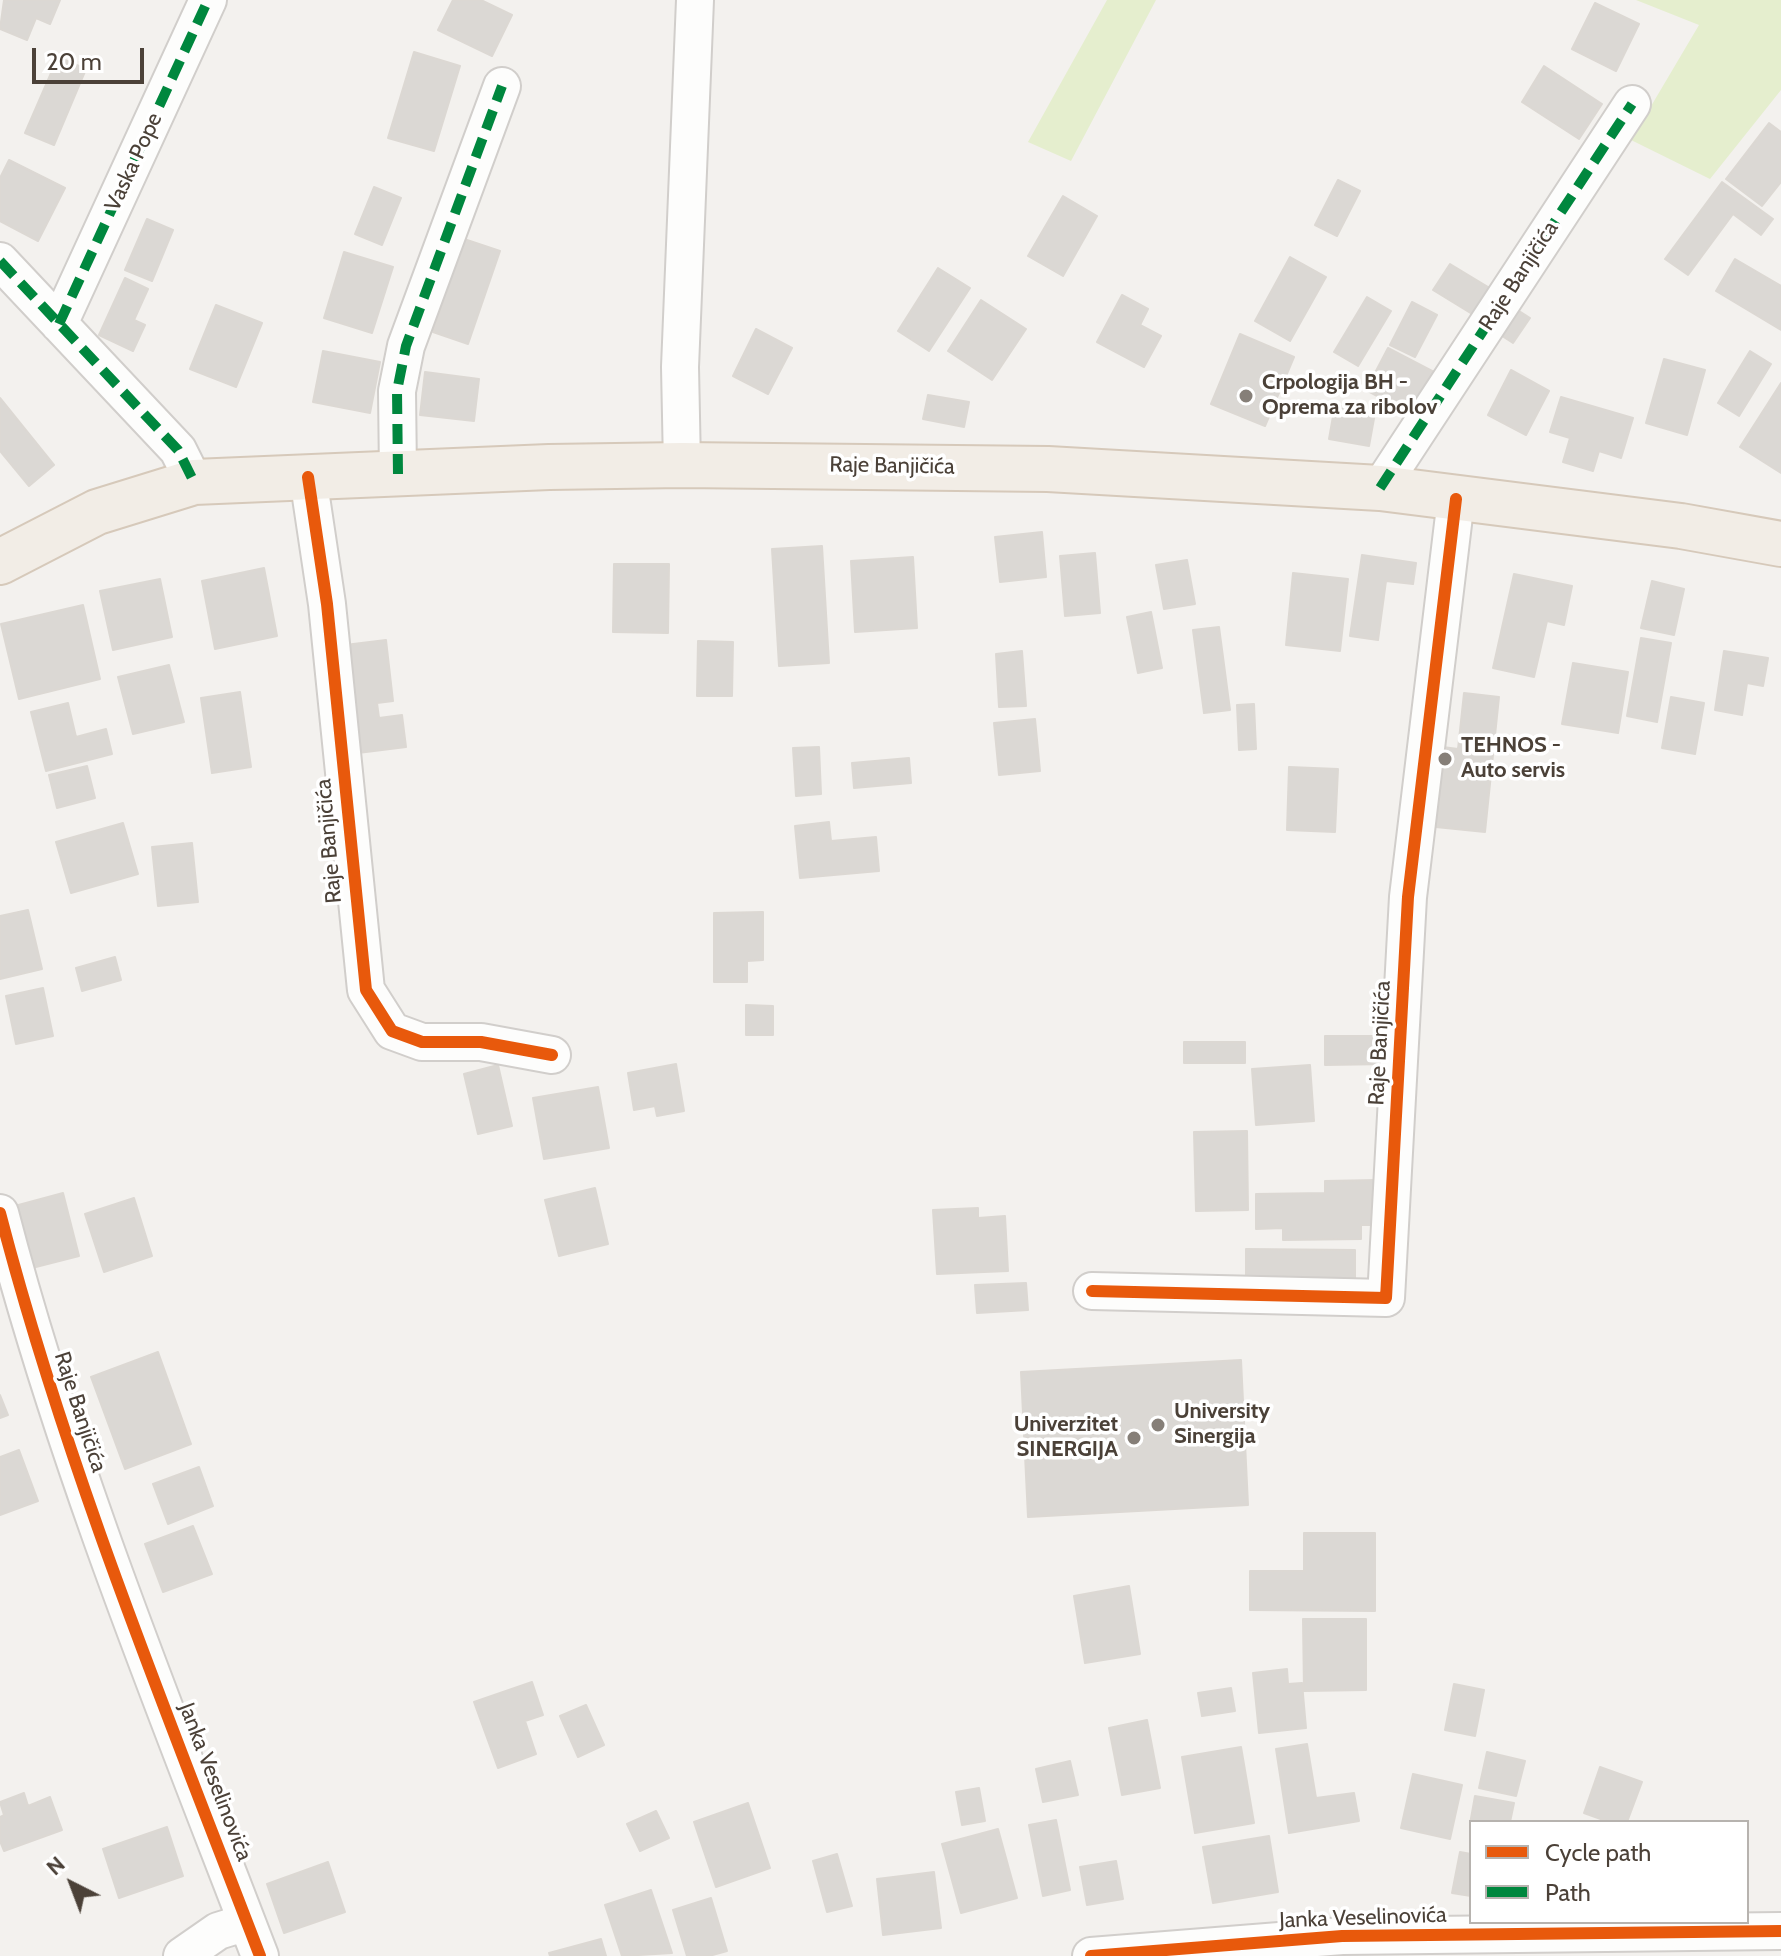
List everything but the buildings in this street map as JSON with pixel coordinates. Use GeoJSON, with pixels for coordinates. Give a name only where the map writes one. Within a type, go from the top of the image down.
{"type":"FeatureCollection","features":[{"type":"Feature","properties":{"kind":"main road","name":"Raje Banjičića"},"geometry":{"type":"LineString","coordinates":[[0,562],[97,512],[194,482],[682,465],[1048,469],[1380,488],[1681,526],[1781,544]]}},
{"type":"Feature","properties":{"kind":"street","name":"Vaska Pope"},"geometry":{"type":"LineString","coordinates":[[59,324],[208,0]]}},
{"type":"Feature","properties":{"kind":"street"},"geometry":{"type":"LineString","coordinates":[[682,465],[680,367],[695,0]]}},
{"type":"Feature","properties":{"kind":"street"},"geometry":{"type":"LineString","coordinates":[[398,474],[397,391],[406,346],[502,86]]}},
{"type":"Feature","properties":{"kind":"street","name":"Raje Banjičića"},"geometry":{"type":"LineString","coordinates":[[1380,488],[1632,104]]}},
{"type":"Feature","properties":{"kind":"street"},"geometry":{"type":"LineString","coordinates":[[0,261],[178,450],[194,482]]}},
{"type":"Feature","properties":{"kind":"street","name":"Raje Banjičića"},"geometry":{"type":"LineString","coordinates":[[308,477],[327,604],[366,990],[392,1031],[422,1042],[481,1042],[552,1055]]}},
{"type":"Feature","properties":{"kind":"street","name":"Raje Banjičića"},"geometry":{"type":"LineString","coordinates":[[1092,1291],[1386,1298],[1408,897],[1456,499]]}},
{"type":"Feature","properties":{"kind":"street","name":"Raje Banjičića"},"geometry":{"type":"LineString","coordinates":[[0,1213],[27,1317],[133,1621]]}},
{"type":"Feature","properties":{"kind":"street","name":"Janka Veselinovića"},"geometry":{"type":"LineString","coordinates":[[133,1621],[260,1956]]}},
{"type":"Feature","properties":{"kind":"street"},"geometry":{"type":"LineString","coordinates":[[182,1956],[218,1931],[247,1922]]}},
{"type":"Feature","properties":{"kind":"street","name":"Janka Veselinovića"},"geometry":{"type":"LineString","coordinates":[[1091,1956],[1342,1936],[1781,1931]]}},
{"type":"Feature","properties":{"kind":"green space"},"geometry":{"type":"Polygon","coordinates":[[[1107,0],[1156,0],[1071,161],[1028,142],[1107,0]]]}},
{"type":"Feature","properties":{"kind":"green space"},"geometry":{"type":"Polygon","coordinates":[[[1636,0],[1781,0],[1781,90],[1710,179],[1631,140],[1699,25],[1636,0]]]}},
{"type":"Feature","properties":{"kind":"marked path"},"geometry":{"type":"LineString","coordinates":[[59,324],[208,0]]}},
{"type":"Feature","properties":{"kind":"marked path"},"geometry":{"type":"LineString","coordinates":[[398,474],[397,391],[406,346],[502,86]]}},
{"type":"Feature","properties":{"kind":"marked path"},"geometry":{"type":"LineString","coordinates":[[1380,488],[1632,104]]}},
{"type":"Feature","properties":{"kind":"marked path"},"geometry":{"type":"LineString","coordinates":[[0,261],[178,450],[194,482]]}},
{"type":"Feature","properties":{"kind":"cycle path"},"geometry":{"type":"LineString","coordinates":[[308,477],[327,604],[366,990],[392,1031],[422,1042],[481,1042],[552,1055]]}},
{"type":"Feature","properties":{"kind":"cycle path"},"geometry":{"type":"LineString","coordinates":[[1092,1291],[1386,1298],[1408,897],[1456,499]]}},
{"type":"Feature","properties":{"kind":"cycle path"},"geometry":{"type":"LineString","coordinates":[[0,1213],[26,1308],[86,1495],[260,1956]]}},
{"type":"Feature","properties":{"kind":"cycle path"},"geometry":{"type":"LineString","coordinates":[[1091,1956],[1342,1936],[1781,1931]]}},
{"type":"Feature","properties":{"kind":"place","name":"Crpologija BH - Oprema za ribolov"},"geometry":{"type":"Point","coordinates":[1246,396]}},
{"type":"Feature","properties":{"kind":"place","name":"TEHNOS - Auto servis"},"geometry":{"type":"Point","coordinates":[1445,759]}},
{"type":"Feature","properties":{"kind":"place","name":"University Sinergija"},"geometry":{"type":"Point","coordinates":[1158,1425]}},
{"type":"Feature","properties":{"kind":"place","name":"Univerzitet SINERGIJA"},"geometry":{"type":"Point","coordinates":[1134,1438]}}]}
